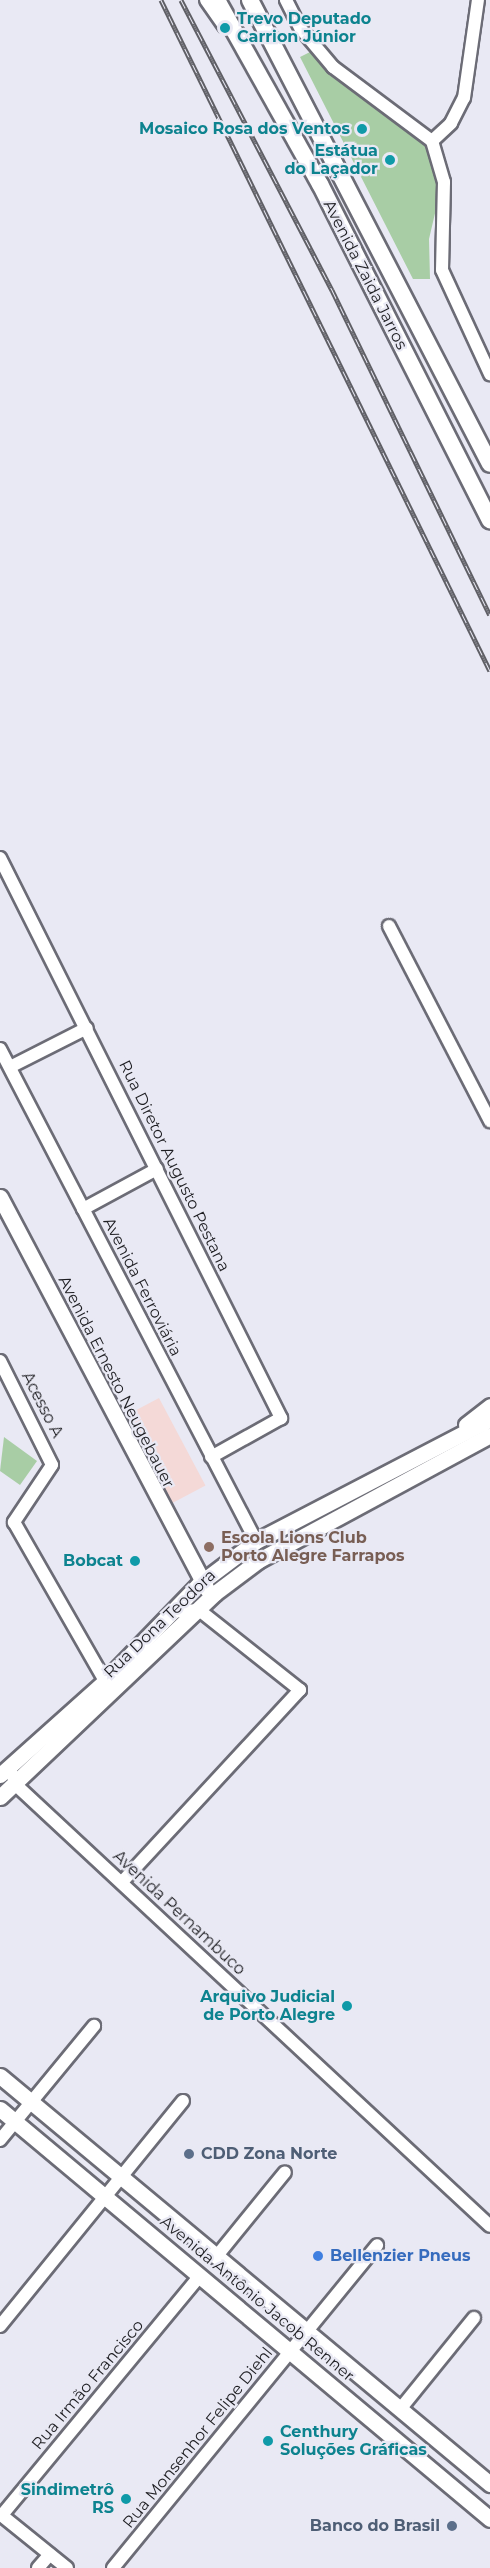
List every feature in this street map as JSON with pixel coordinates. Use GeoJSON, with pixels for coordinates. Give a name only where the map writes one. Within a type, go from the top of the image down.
{"type":"FeatureCollection","features":[{"type":"Feature","properties":{"kind":"highway"},"geometry":{"type":"LineString","coordinates":[[212,0],[239,47]]}},
{"type":"Feature","properties":{"kind":"highway","name":"Avenida Zaida Jarros"},"geometry":{"type":"LineString","coordinates":[[217,0],[239,47],[320,184],[490,521]]}},
{"type":"Feature","properties":{"kind":"highway","name":"Avenida Zaida Jarros"},"geometry":{"type":"LineString","coordinates":[[250,0],[490,464]]}},
{"type":"Feature","properties":{"kind":"main road","name":"Avenida Ernesto Neugebauer"},"geometry":{"type":"LineString","coordinates":[[0,1197],[199,1584]]}},
{"type":"Feature","properties":{"kind":"main road"},"geometry":{"type":"LineString","coordinates":[[450,1439],[490,1406]]}},
{"type":"Feature","properties":{"kind":"main road","name":"Rua Dona Teodora"},"geometry":{"type":"LineString","coordinates":[[5,1771],[105,1681],[199,1584],[256,1541],[490,1419]]}},
{"type":"Feature","properties":{"kind":"main road","name":"Rua Dona Teodora"},"geometry":{"type":"LineString","coordinates":[[0,1797],[16,1785],[215,1593],[308,1530],[490,1435]]}},
{"type":"Feature","properties":{"kind":"main road"},"geometry":{"type":"LineString","coordinates":[[199,1584],[215,1593]]}},
{"type":"Feature","properties":{"kind":"main road","name":"Avenida Antônio Jacob Renner"},"geometry":{"type":"LineString","coordinates":[[0,2076],[488,2482]]}},
{"type":"Feature","properties":{"kind":"main road","name":"Avenida Antônio Jacob Renner"},"geometry":{"type":"LineString","coordinates":[[0,2109],[360,2407],[490,2519]]}},
{"type":"Feature","properties":{"kind":"main road"},"geometry":{"type":"LineString","coordinates":[[146,2230],[161,2212]]}},
{"type":"Feature","properties":{"kind":"main road"},"geometry":{"type":"LineString","coordinates":[[323,2377],[335,2372],[339,2358]]}},
{"type":"Feature","properties":{"kind":"main road"},"geometry":{"type":"LineString","coordinates":[[360,2407],[362,2393],[377,2389]]}},
{"type":"Feature","properties":{"kind":"main road"},"geometry":{"type":"LineString","coordinates":[[468,2500],[488,2482]]}},
{"type":"Feature","properties":{"kind":"street"},"geometry":{"type":"LineString","coordinates":[[206,0],[239,47]]}},
{"type":"Feature","properties":{"kind":"street"},"geometry":{"type":"LineString","coordinates":[[286,0],[301,29],[333,67],[432,141],[444,182],[442,270],[490,374]]}},
{"type":"Feature","properties":{"kind":"street"},"geometry":{"type":"LineString","coordinates":[[432,141],[451,123],[464,98],[478,0]]}},
{"type":"Feature","properties":{"kind":"street","name":"Rua Diretor Augusto Pestana"},"geometry":{"type":"LineString","coordinates":[[0,858],[281,1418],[211,1457]]}},
{"type":"Feature","properties":{"kind":"street"},"geometry":{"type":"LineString","coordinates":[[389,926],[490,1121]]}},
{"type":"Feature","properties":{"kind":"street"},"geometry":{"type":"LineString","coordinates":[[10,1067],[87,1028]]}},
{"type":"Feature","properties":{"kind":"street","name":"Avenida Ferroviária"},"geometry":{"type":"LineString","coordinates":[[0,1049],[256,1541]]}},
{"type":"Feature","properties":{"kind":"street"},"geometry":{"type":"LineString","coordinates":[[83,1209],[157,1169]]}},
{"type":"Feature","properties":{"kind":"street","name":"Acesso A"},"geometry":{"type":"LineString","coordinates":[[0,1361],[52,1465],[14,1522],[105,1681]]}},
{"type":"Feature","properties":{"kind":"street"},"geometry":{"type":"LineString","coordinates":[[122,1882],[300,1690],[199,1610],[171,1612]]}},
{"type":"Feature","properties":{"kind":"street","name":"Avenida Pernambuco"},"geometry":{"type":"LineString","coordinates":[[5,1771],[16,1785],[490,2226]]}},
{"type":"Feature","properties":{"kind":"street"},"geometry":{"type":"LineString","coordinates":[[0,2140],[94,2026]]}},
{"type":"Feature","properties":{"kind":"street"},"geometry":{"type":"LineString","coordinates":[[0,2326],[183,2102]]}},
{"type":"Feature","properties":{"kind":"street"},"geometry":{"type":"LineString","coordinates":[[216,2257],[285,2172]]}},
{"type":"Feature","properties":{"kind":"street","name":"Rua Monsenhor Felipe Diehl"},"geometry":{"type":"LineString","coordinates":[[113,2568],[377,2245]]}},
{"type":"Feature","properties":{"kind":"street","name":"Rua Irmão Francisco"},"geometry":{"type":"LineString","coordinates":[[1,2514],[201,2276]]}},
{"type":"Feature","properties":{"kind":"street"},"geometry":{"type":"LineString","coordinates":[[400,2408],[474,2318]]}},
{"type":"Feature","properties":{"kind":"street"},"geometry":{"type":"LineString","coordinates":[[1,2514],[67,2568]]}},
{"type":"Feature","properties":{"kind":"street"},"geometry":{"type":"LineString","coordinates":[[38,2568],[50,2554]]}},
{"type":"Feature","properties":{"kind":"shaded area"},"geometry":{"type":"Polygon","coordinates":[[[159,1398],[205,1485],[171,1504],[125,1416],[159,1398]]]}},
{"type":"Feature","properties":{"kind":"green space"},"geometry":{"type":"Polygon","coordinates":[[[312,51],[331,75],[432,150],[440,192],[429,239],[430,279],[413,279],[300,57],[312,51]]]}},
{"type":"Feature","properties":{"kind":"green space"},"geometry":{"type":"Polygon","coordinates":[[[4,1437],[37,1461],[20,1485],[0,1471],[4,1437]]]}},
{"type":"Feature","properties":{"kind":"railway"},"geometry":{"type":"LineString","coordinates":[[161,0],[490,671]]}},
{"type":"Feature","properties":{"kind":"railway"},"geometry":{"type":"LineString","coordinates":[[181,0],[332,290],[490,615]]}},
{"type":"Feature","properties":{"kind":"place","name":"Trevo Deputado Carrion Júnior"},"geometry":{"type":"Point","coordinates":[225,28]}},
{"type":"Feature","properties":{"kind":"place","name":"Mosaico Rosa dos Ventos"},"geometry":{"type":"Point","coordinates":[362,129]}},
{"type":"Feature","properties":{"kind":"place","name":"Estátua do Laçador"},"geometry":{"type":"Point","coordinates":[390,160]}},
{"type":"Feature","properties":{"kind":"place","name":"Escola Lions Club Porto Alegre Farrapos"},"geometry":{"type":"Point","coordinates":[209,1547]}},
{"type":"Feature","properties":{"kind":"place","name":"Bobcat"},"geometry":{"type":"Point","coordinates":[135,1561]}},
{"type":"Feature","properties":{"kind":"place","name":"Arquivo Judicial de Porto Alegre"},"geometry":{"type":"Point","coordinates":[347,2006]}},
{"type":"Feature","properties":{"kind":"place","name":"CDD Zona Norte"},"geometry":{"type":"Point","coordinates":[189,2154]}},
{"type":"Feature","properties":{"kind":"place","name":"Bellenzier Pneus"},"geometry":{"type":"Point","coordinates":[318,2256]}},
{"type":"Feature","properties":{"kind":"place","name":"Centhury Soluções Gráficas"},"geometry":{"type":"Point","coordinates":[268,2441]}},
{"type":"Feature","properties":{"kind":"place","name":"Sindimetrô RS"},"geometry":{"type":"Point","coordinates":[126,2499]}},
{"type":"Feature","properties":{"kind":"place","name":"Banco do Brasil"},"geometry":{"type":"Point","coordinates":[452,2526]}}]}
